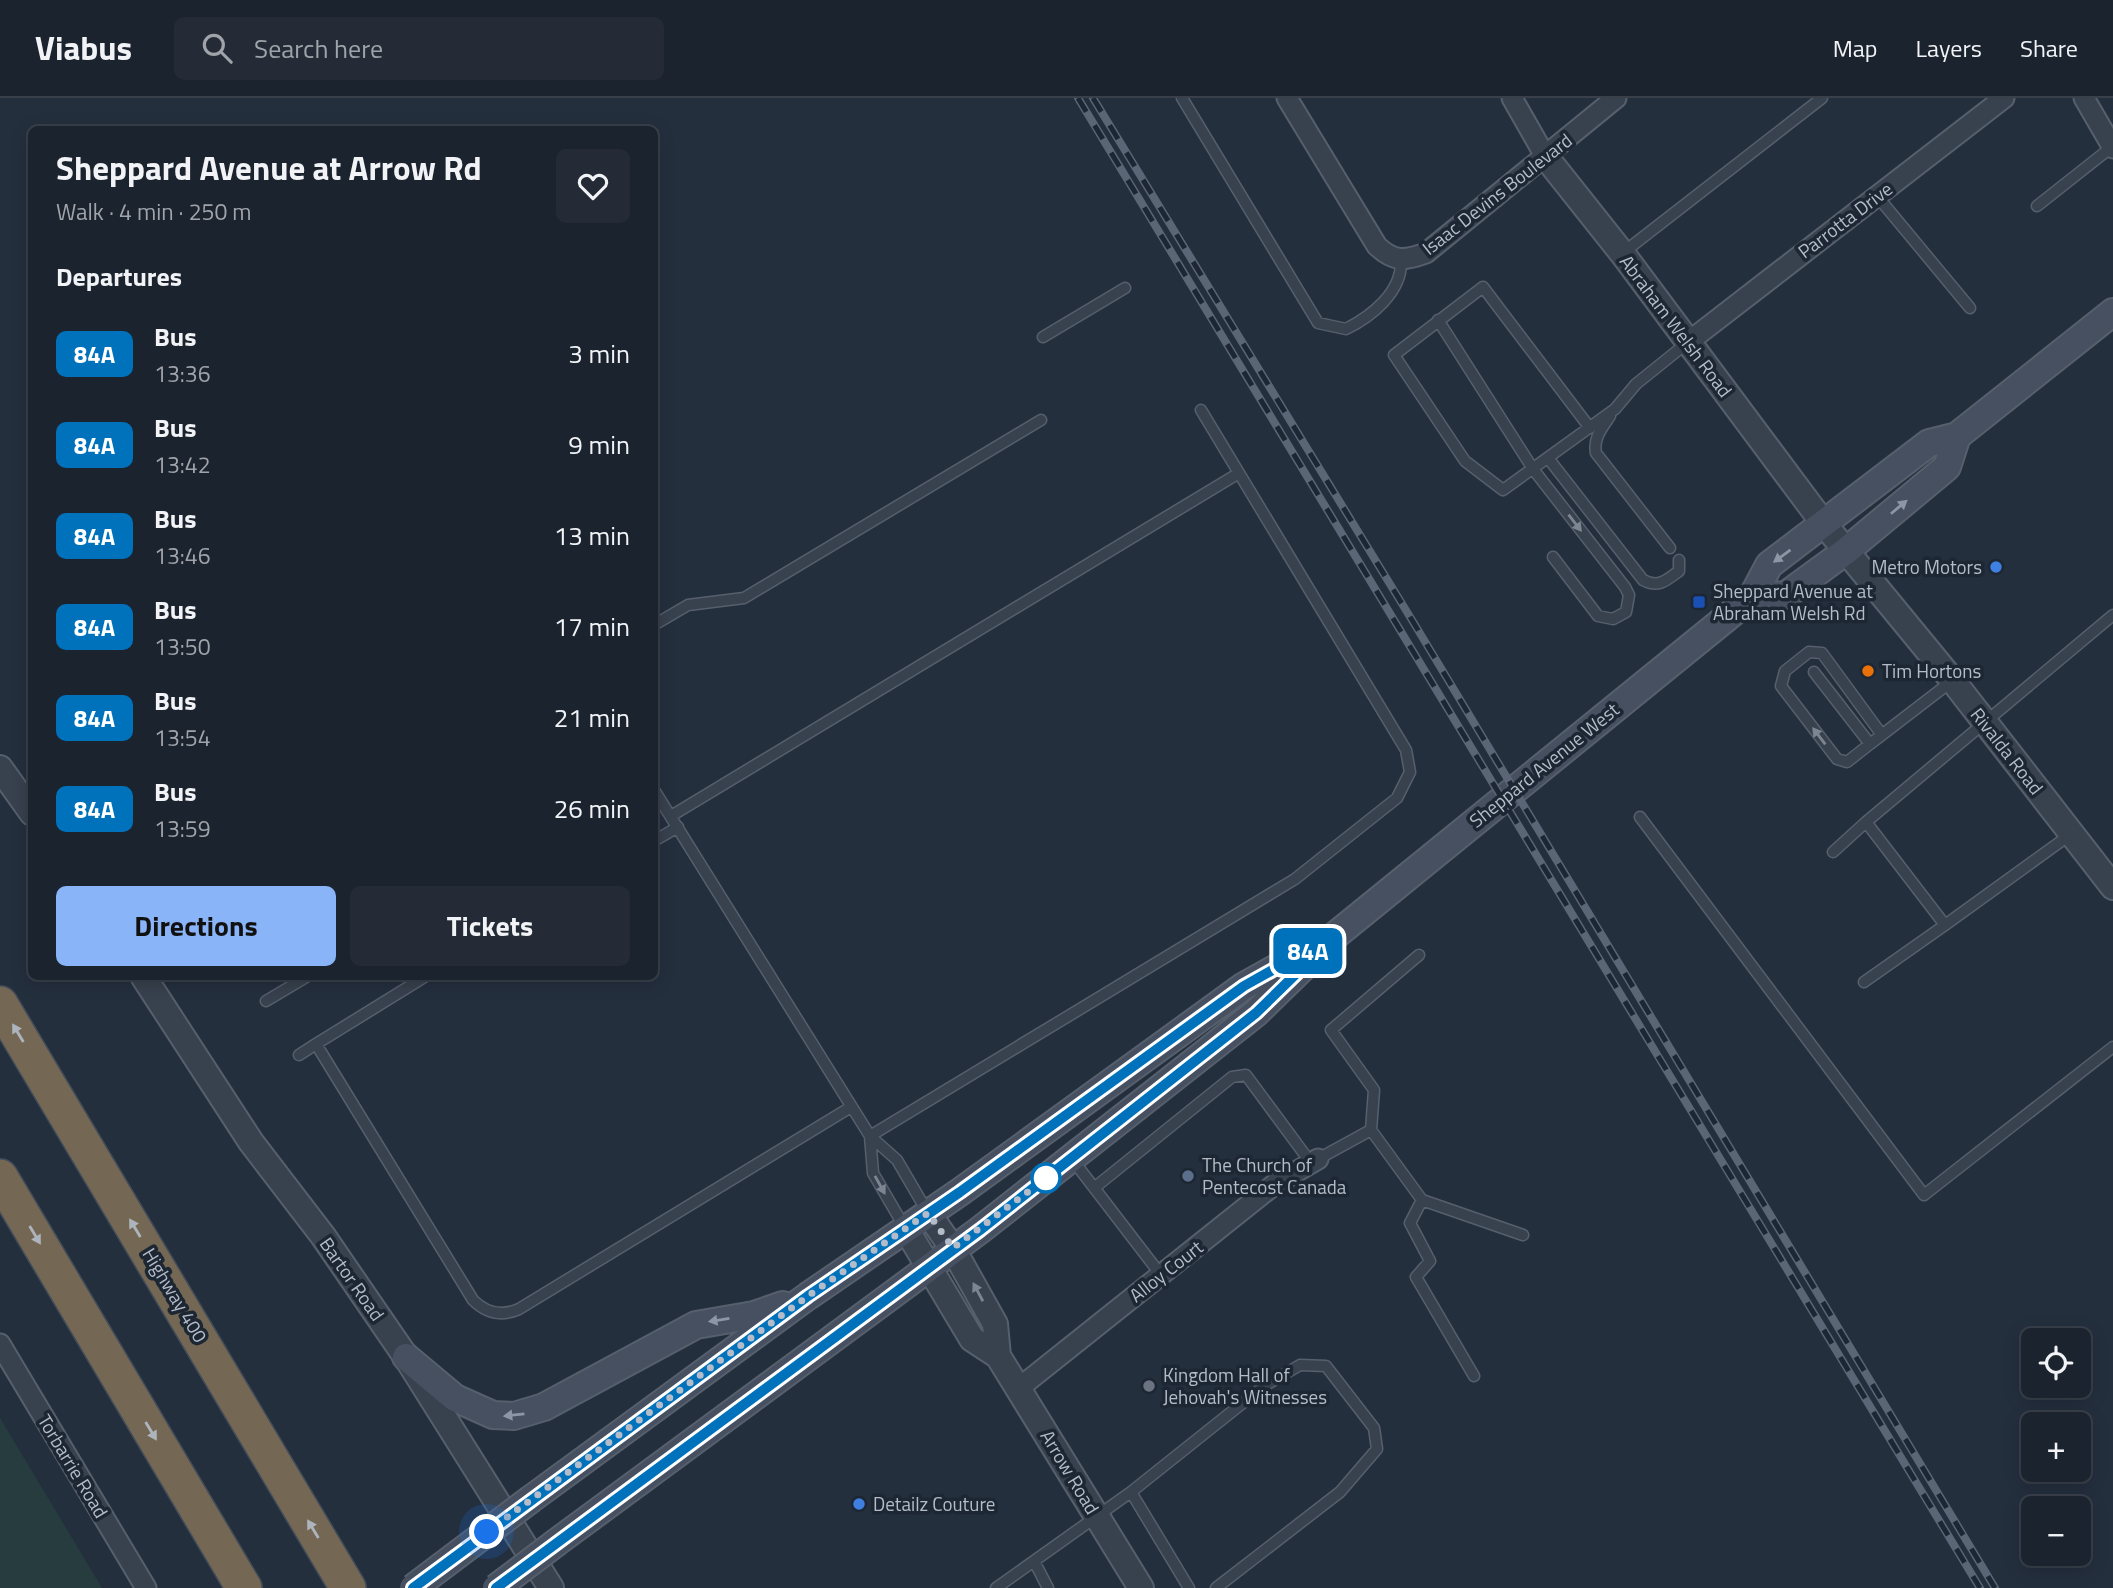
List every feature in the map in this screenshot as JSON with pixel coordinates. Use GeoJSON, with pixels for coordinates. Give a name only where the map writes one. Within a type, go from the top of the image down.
{"type":"FeatureCollection","features":[{"type":"Feature","properties":{"kind":"highway","name":"Highway 400"},"geometry":{"type":"LineString","coordinates":[[0,1004],[348,1588]]}},
{"type":"Feature","properties":{"kind":"highway"},"geometry":{"type":"LineString","coordinates":[[0,1177],[244,1588]]}},
{"type":"Feature","properties":{"kind":"main road","name":"Sheppard Avenue West"},"geometry":{"type":"LineString","coordinates":[[496,1588],[1071,1159],[1256,1013],[1337,934],[1752,597],[1769,565],[1929,443],[1957,436],[2113,312]]}},
{"type":"Feature","properties":{"kind":"main road"},"geometry":{"type":"LineString","coordinates":[[1752,597],[1786,595],[1846,551],[1947,467],[1957,436]]}},
{"type":"Feature","properties":{"kind":"main road","name":"Sheppard Avenue West"},"geometry":{"type":"LineString","coordinates":[[413,1588],[808,1296],[906,1230],[1244,986],[1337,934]]}},
{"type":"Feature","properties":{"kind":"main road"},"geometry":{"type":"LineString","coordinates":[[406,1357],[455,1398],[483,1412],[503,1417],[524,1415],[696,1325],[754,1315],[808,1296]]}},
{"type":"Feature","properties":{"kind":"street","name":"Isaac Devins Boulevard"},"geometry":{"type":"LineString","coordinates":[[1287,98],[1377,247],[1389,257],[1401,261],[1426,253],[1616,98]]}},
{"type":"Feature","properties":{"kind":"street","name":"Abraham Welsh Road"},"geometry":{"type":"LineString","coordinates":[[1512,98],[1545,156],[1622,253],[1687,343],[1846,551]]}},
{"type":"Feature","properties":{"kind":"street","name":"Parrotta Drive"},"geometry":{"type":"LineString","coordinates":[[1687,343],[2004,98]]}},
{"type":"Feature","properties":{"kind":"street"},"geometry":{"type":"LineString","coordinates":[[2084,98],[2113,147]]}},
{"type":"Feature","properties":{"kind":"street","name":"Rivalda Road"},"geometry":{"type":"LineString","coordinates":[[1846,551],[1984,720],[2113,887]]}},
{"type":"Feature","properties":{"kind":"street"},"geometry":{"type":"LineString","coordinates":[[0,768],[28,807]]}},
{"type":"Feature","properties":{"kind":"street","name":"Bartor Road"},"geometry":{"type":"LineString","coordinates":[[146,980],[251,1142],[323,1236],[406,1357],[551,1588]]}},
{"type":"Feature","properties":{"kind":"street","name":"Alloy Court"},"geometry":{"type":"LineString","coordinates":[[1019,1388],[1275,1184],[1315,1161]]}},
{"type":"Feature","properties":{"kind":"street","name":"Arrow Road"},"geometry":{"type":"LineString","coordinates":[[928,1213],[953,1248],[995,1324],[998,1356]]}},
{"type":"Feature","properties":{"kind":"street","name":"Arrow Road"},"geometry":{"type":"LineString","coordinates":[[906,1230],[972,1339],[998,1356],[1141,1588]]}},
{"type":"Feature","properties":{"kind":"street","name":"Torbarrie Road"},"geometry":{"type":"LineString","coordinates":[[0,1344],[146,1588]]}},
{"type":"Feature","properties":{"kind":"lane"},"geometry":{"type":"LineString","coordinates":[[1182,98],[1318,323],[1346,329],[1371,314],[1394,289],[1401,274],[1401,261]]}},
{"type":"Feature","properties":{"kind":"lane"},"geometry":{"type":"LineString","coordinates":[[1622,253],[1822,98]]}},
{"type":"Feature","properties":{"kind":"lane"},"geometry":{"type":"LineString","coordinates":[[2037,206],[2113,147]]}},
{"type":"Feature","properties":{"kind":"lane"},"geometry":{"type":"LineString","coordinates":[[1877,196],[1970,308]]}},
{"type":"Feature","properties":{"kind":"lane"},"geometry":{"type":"LineString","coordinates":[[1590,428],[1483,287],[1394,355],[1465,461],[1503,490],[1590,428],[1615,409]]}},
{"type":"Feature","properties":{"kind":"lane"},"geometry":{"type":"LineString","coordinates":[[1043,337],[1125,288]]}},
{"type":"Feature","properties":{"kind":"lane"},"geometry":{"type":"LineString","coordinates":[[1438,320],[1533,469],[1625,587],[1629,603],[1626,612],[1613,620],[1598,616],[1553,556]]}},
{"type":"Feature","properties":{"kind":"lane"},"geometry":{"type":"LineString","coordinates":[[1670,548],[1596,453],[1594,444],[1615,409],[1636,384],[1687,343]]}},
{"type":"Feature","properties":{"kind":"lane"},"geometry":{"type":"LineString","coordinates":[[870,1136],[1295,879],[1388,807],[1407,781],[1410,772],[1408,753],[1201,410]]}},
{"type":"Feature","properties":{"kind":"lane"},"geometry":{"type":"LineString","coordinates":[[658,623],[688,605],[744,598],[1041,420]]}},
{"type":"Feature","properties":{"kind":"lane"},"geometry":{"type":"LineString","coordinates":[[1548,458],[1643,580],[1650,584],[1664,583],[1679,571],[1679,560]]}},
{"type":"Feature","properties":{"kind":"lane"},"geometry":{"type":"LineString","coordinates":[[671,816],[1239,473]]}},
{"type":"Feature","properties":{"kind":"lane"},"geometry":{"type":"LineString","coordinates":[[1833,852],[1984,720],[2113,615]]}},
{"type":"Feature","properties":{"kind":"lane"},"geometry":{"type":"LineString","coordinates":[[1882,735],[1822,653],[1809,652],[1785,671],[1782,686],[1837,759],[1847,762],[1953,681]]}},
{"type":"Feature","properties":{"kind":"lane"},"geometry":{"type":"LineString","coordinates":[[1814,672],[1870,744]]}},
{"type":"Feature","properties":{"kind":"lane"},"geometry":{"type":"LineString","coordinates":[[658,796],[851,1107],[870,1136],[897,1160],[928,1213]]}},
{"type":"Feature","properties":{"kind":"lane"},"geometry":{"type":"LineString","coordinates":[[1640,817],[1924,1195],[2113,1047]]}},
{"type":"Feature","properties":{"kind":"lane"},"geometry":{"type":"LineString","coordinates":[[1866,822],[1945,925]]}},
{"type":"Feature","properties":{"kind":"lane"},"geometry":{"type":"LineString","coordinates":[[658,839],[678,827]]}},
{"type":"Feature","properties":{"kind":"lane"},"geometry":{"type":"LineString","coordinates":[[1864,982],[2071,834]]}},
{"type":"Feature","properties":{"kind":"lane"},"geometry":{"type":"LineString","coordinates":[[1419,955],[1331,1030],[1374,1090],[1371,1129],[1422,1200],[1523,1236]]}},
{"type":"Feature","properties":{"kind":"lane"},"geometry":{"type":"LineString","coordinates":[[266,1001],[301,980]]}},
{"type":"Feature","properties":{"kind":"lane"},"geometry":{"type":"LineString","coordinates":[[299,1055],[420,980]]}},
{"type":"Feature","properties":{"kind":"lane"},"geometry":{"type":"LineString","coordinates":[[316,1044],[473,1300],[484,1309],[497,1314],[519,1309],[851,1107]]}},
{"type":"Feature","properties":{"kind":"lane"},"geometry":{"type":"LineString","coordinates":[[1094,1188],[1232,1077],[1246,1075],[1315,1161],[1371,1129]]}},
{"type":"Feature","properties":{"kind":"lane"},"geometry":{"type":"LineString","coordinates":[[870,1136],[873,1173],[906,1230]]}},
{"type":"Feature","properties":{"kind":"lane"},"geometry":{"type":"LineString","coordinates":[[1071,1159],[1161,1275]]}},
{"type":"Feature","properties":{"kind":"lane"},"geometry":{"type":"LineString","coordinates":[[1422,1200],[1409,1223],[1430,1261],[1416,1277],[1474,1376]]}},
{"type":"Feature","properties":{"kind":"lane"},"geometry":{"type":"LineString","coordinates":[[996,1588],[1098,1517],[1264,1386],[1300,1365],[1326,1366],[1374,1428],[1377,1449],[1340,1492],[1216,1588]]}},
{"type":"Feature","properties":{"kind":"lane"},"geometry":{"type":"LineString","coordinates":[[1131,1492],[1189,1588]]}},
{"type":"Feature","properties":{"kind":"lane"},"geometry":{"type":"LineString","coordinates":[[1034,1561],[1048,1588]]}},
{"type":"Feature","properties":{"kind":"green space"},"geometry":{"type":"Polygon","coordinates":[[[0,1418],[102,1588],[0,1588],[0,1418]]]}},
{"type":"Feature","properties":{"kind":"railway"},"geometry":{"type":"LineString","coordinates":[[1078,98],[1980,1588]]}},
{"type":"Feature","properties":{"kind":"railway"},"geometry":{"type":"LineString","coordinates":[[1093,98],[1415,625],[1995,1588]]}},
{"type":"Feature","properties":{"kind":"bus line","name":"84A"},"geometry":{"type":"LineString","coordinates":[[413,1588],[808,1296],[960,1192],[1244,986],[1337,934],[1256,1013],[980,1230],[496,1588]]}},
{"type":"Feature","properties":{"kind":"place","name":"Metro Motors"},"geometry":{"type":"Point","coordinates":[1996,567]}},
{"type":"Feature","properties":{"kind":"place","name":"Sheppard Avenue at Abraham Welsh Rd"},"geometry":{"type":"Point","coordinates":[1699,602]}},
{"type":"Feature","properties":{"kind":"place","name":"Tim Hortons"},"geometry":{"type":"Point","coordinates":[1868,671]}},
{"type":"Feature","properties":{"kind":"place","name":"The Church of Pentecost Canada"},"geometry":{"type":"Point","coordinates":[1188,1176]}},
{"type":"Feature","properties":{"kind":"place","name":"Kingdom Hall of Jehovah's Witnesses"},"geometry":{"type":"Point","coordinates":[1149,1386]}},
{"type":"Feature","properties":{"kind":"place","name":"Detailz Couture"},"geometry":{"type":"Point","coordinates":[859,1504]}},
{"type":"Feature","properties":{"kind":"route"},"geometry":{"type":"LineString","coordinates":[[487,1532],[808,1296],[928,1213],[953,1248],[1053,1173],[1046,1178]]}}]}
